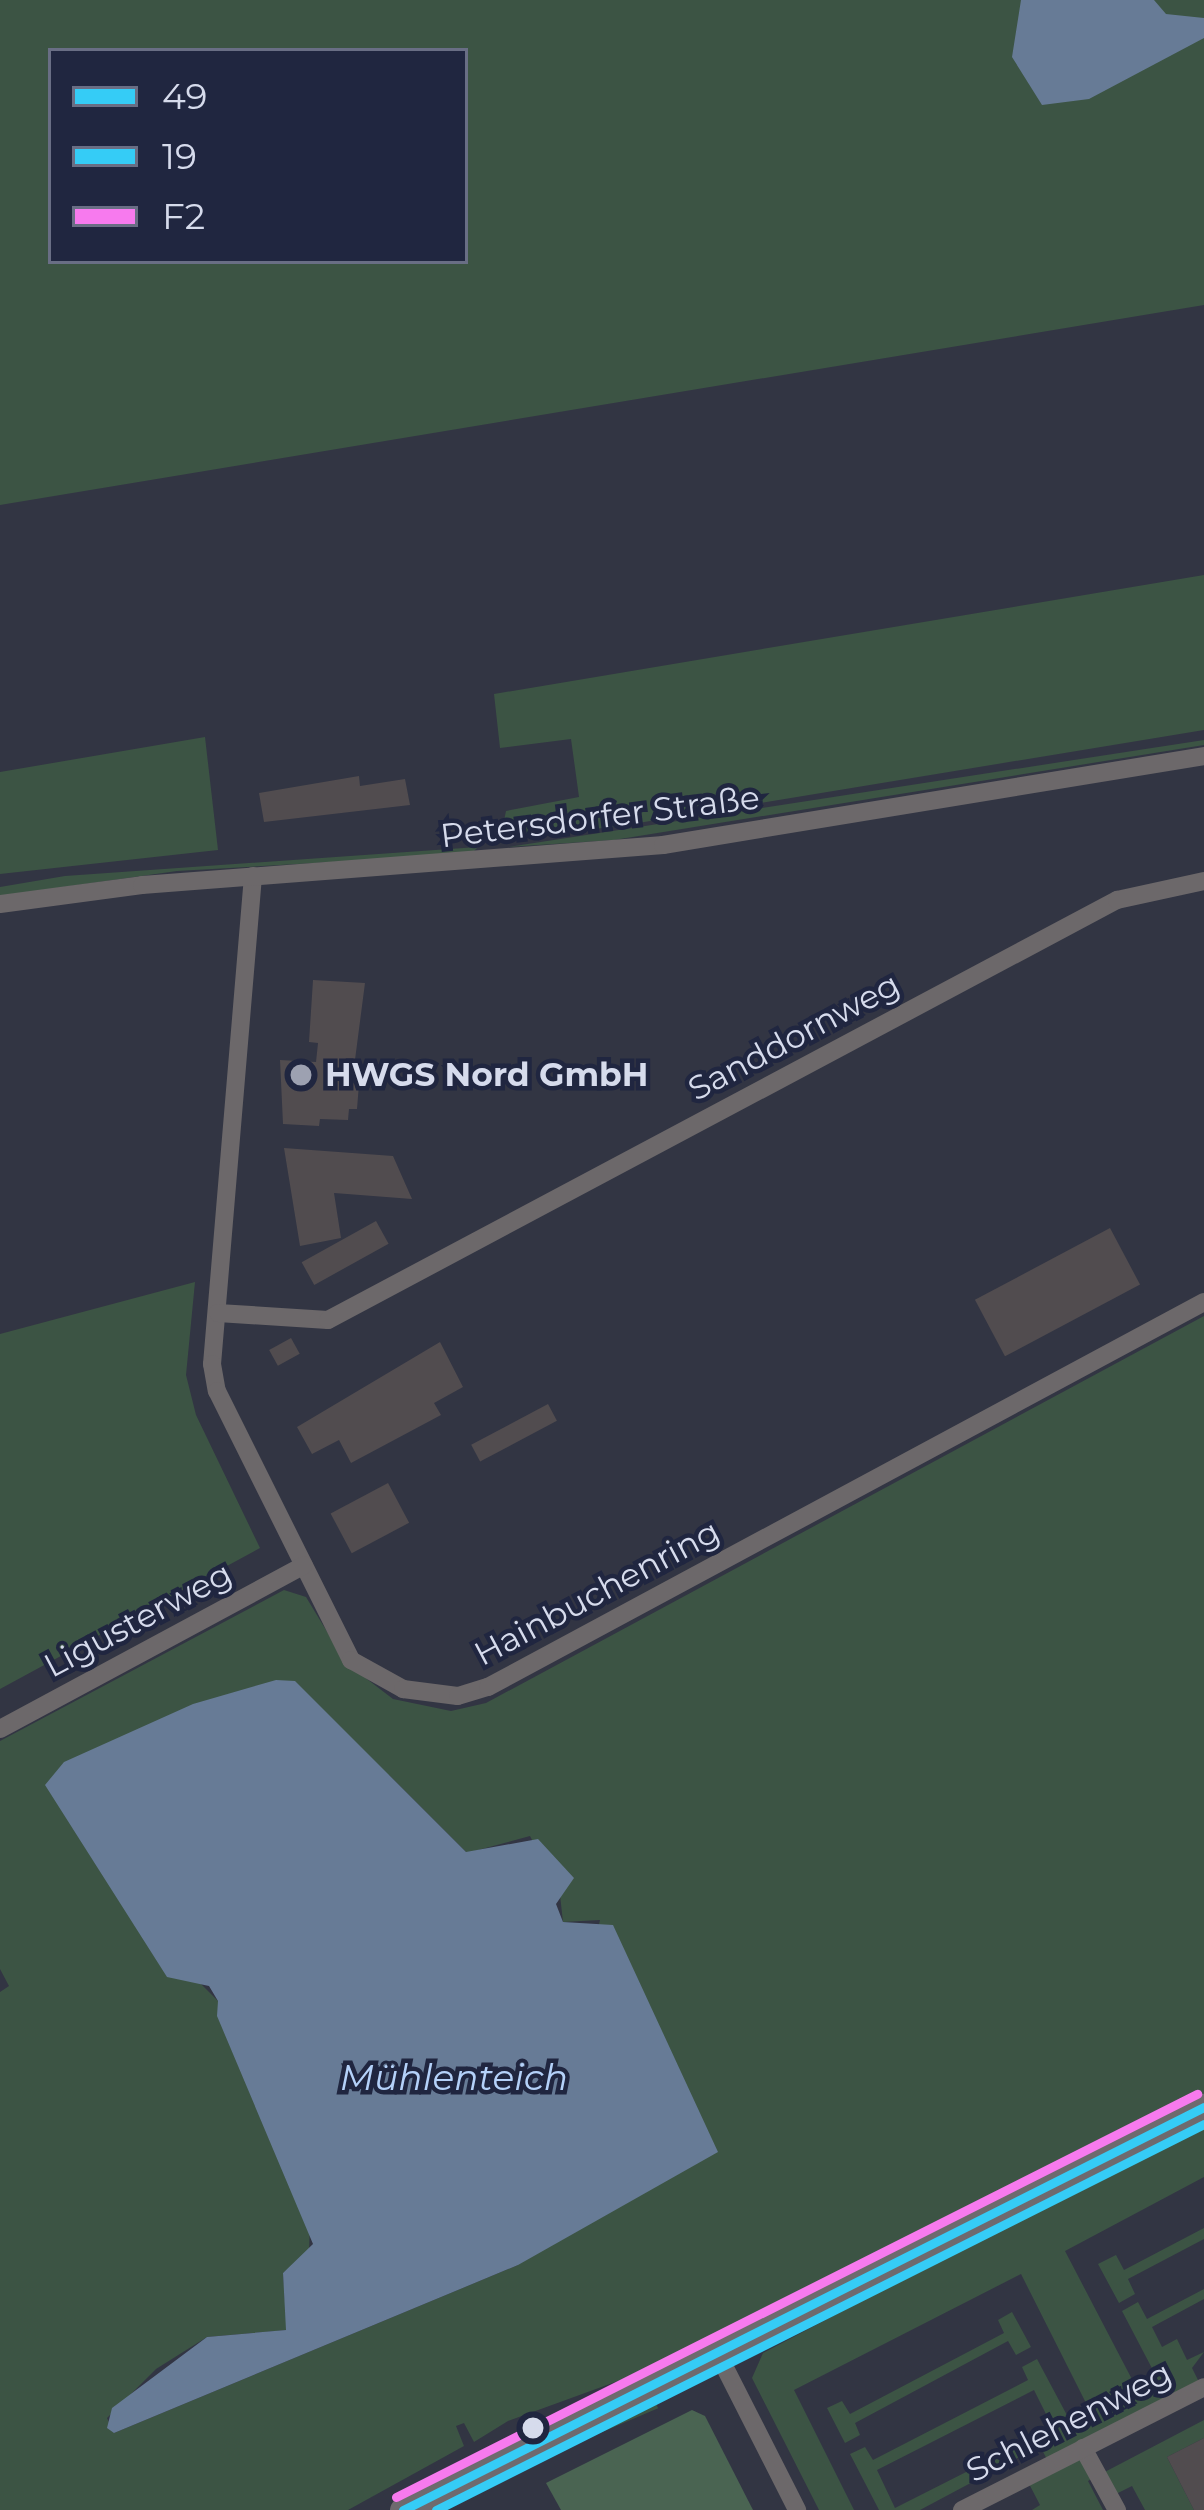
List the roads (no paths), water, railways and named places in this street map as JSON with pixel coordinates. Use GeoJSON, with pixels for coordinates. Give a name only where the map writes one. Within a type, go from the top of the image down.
{"type":"FeatureCollection","features":[{"type":"Feature","properties":{"kind":"street"},"geometry":{"type":"LineString","coordinates":[[1202,757],[1204,781]]}},
{"type":"Feature","properties":{"kind":"street","name":"Petersdorfer Straße"},"geometry":{"type":"LineString","coordinates":[[0,904],[254,876],[663,845],[1202,757]]}},
{"type":"Feature","properties":{"kind":"street","name":"Hainbuchenring"},"geometry":{"type":"LineString","coordinates":[[254,876],[218,1313],[217,1391],[351,1660],[403,1689],[430,1696],[473,1692],[1204,1302]]}},
{"type":"Feature","properties":{"kind":"street","name":"Sanddornweg"},"geometry":{"type":"LineString","coordinates":[[218,1313],[328,1320],[1117,900],[1204,881]]}},
{"type":"Feature","properties":{"kind":"street","name":"Ligusterweg"},"geometry":{"type":"LineString","coordinates":[[0,1729],[304,1565]]}},
{"type":"Feature","properties":{"kind":"street"},"geometry":{"type":"LineString","coordinates":[[403,2510],[1204,2107]]}},
{"type":"Feature","properties":{"kind":"street"},"geometry":{"type":"LineString","coordinates":[[718,2354],[797,2510]]}},
{"type":"Feature","properties":{"kind":"street","name":"Schlehenweg"},"geometry":{"type":"LineString","coordinates":[[962,2510],[1204,2386]]}},
{"type":"Feature","properties":{"kind":"street"},"geometry":{"type":"LineString","coordinates":[[1083,2448],[1117,2510]]}},
{"type":"Feature","properties":{"kind":"water"},"geometry":{"type":"Polygon","coordinates":[[[1021,0],[1154,0],[1166,14],[1204,18],[1204,38],[1089,99],[1042,105],[1012,57],[1021,0]]]}},
{"type":"Feature","properties":{"kind":"water","name":"Mühlenteich"},"geometry":{"type":"Polygon","coordinates":[[[276,1680],[295,1681],[466,1852],[538,1839],[574,1878],[556,1904],[563,1922],[613,1925],[718,2152],[518,2265],[114,2433],[107,2428],[112,2408],[207,2337],[286,2330],[283,2273],[313,2244],[217,2016],[218,2001],[209,1986],[167,1977],[45,1785],[64,1762],[193,1704],[276,1680]]]}},
{"type":"Feature","properties":{"kind":"place","name":"HWGS Nord GmbH"},"geometry":{"type":"Point","coordinates":[301,1075]}}]}
